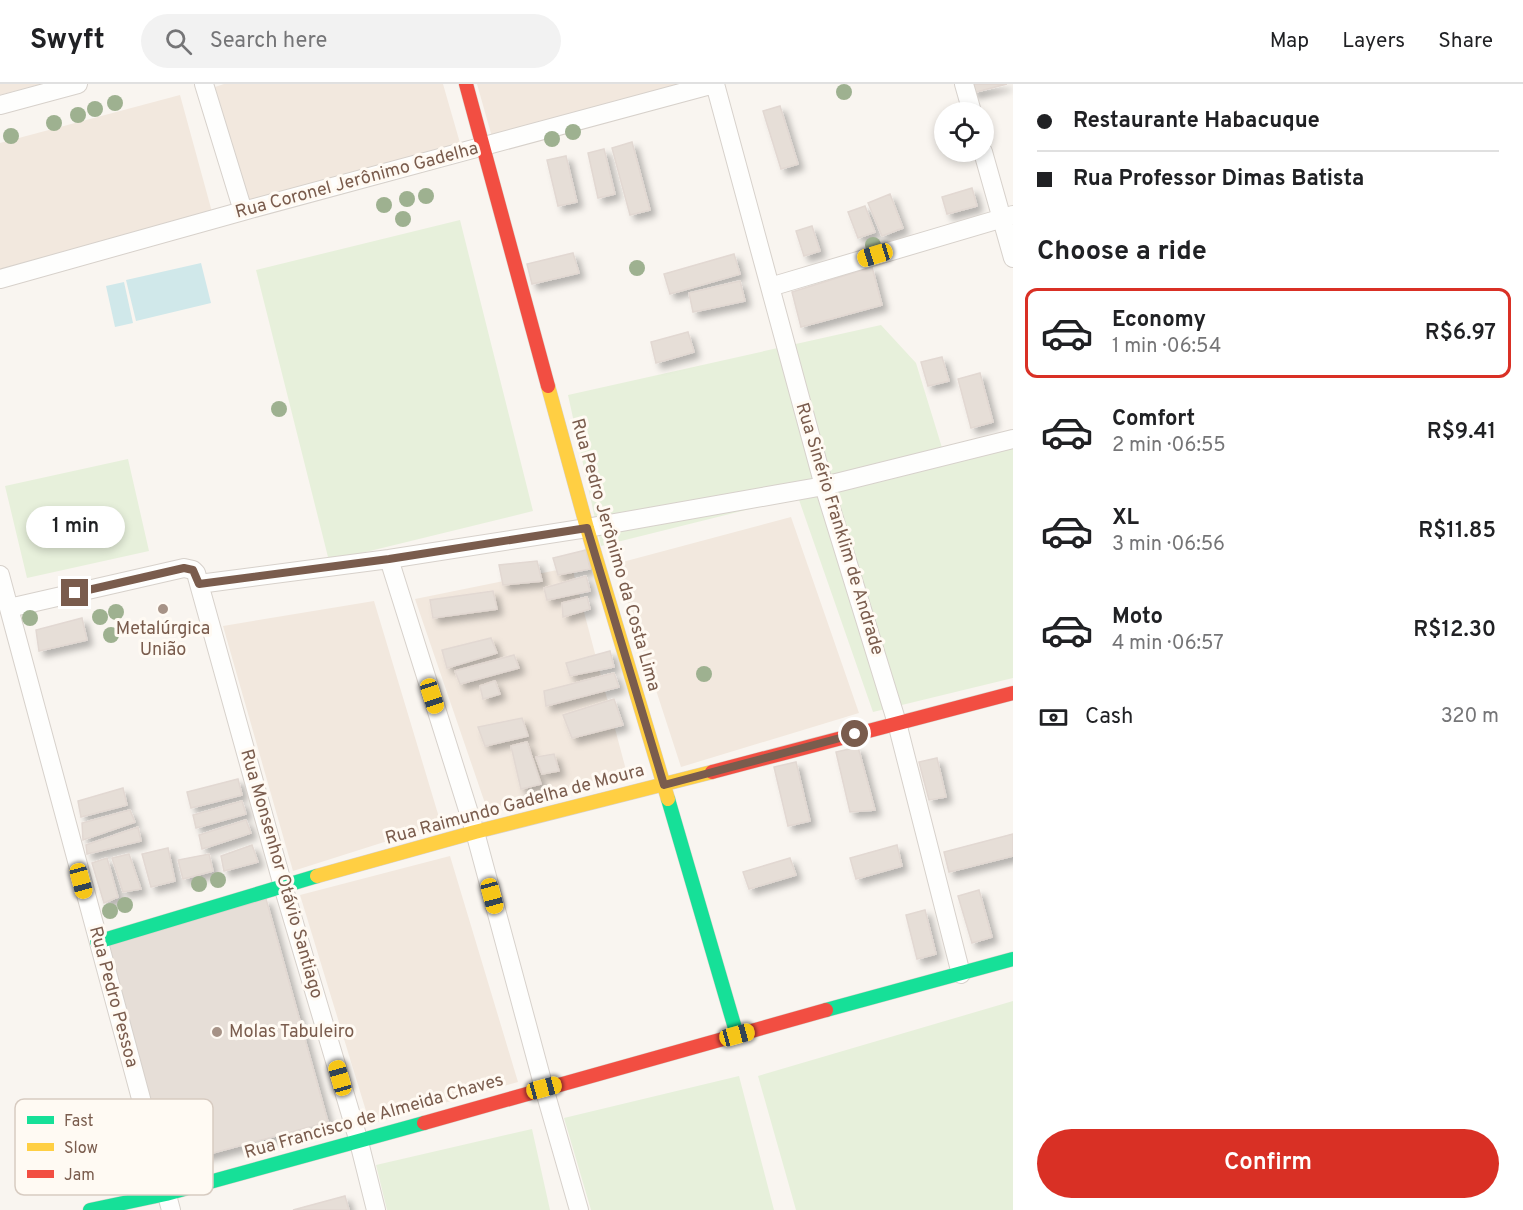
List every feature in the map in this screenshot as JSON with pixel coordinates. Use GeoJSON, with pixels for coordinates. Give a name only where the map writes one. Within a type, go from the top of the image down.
{"type":"FeatureCollection","features":[{"type":"Feature","properties":{"kind":"street"},"geometry":{"type":"LineString","coordinates":[[0,105],[78,84]]}},
{"type":"Feature","properties":{"kind":"street"},"geometry":{"type":"LineString","coordinates":[[204,84],[243,211]]}},
{"type":"Feature","properties":{"kind":"street","name":"Rua Pedro Jerônimo da Costa Lima"},"geometry":{"type":"LineString","coordinates":[[466,84],[587,528],[737,1035]]}},
{"type":"Feature","properties":{"kind":"street","name":"Rua Coronel Jerônimo Gadelha"},"geometry":{"type":"LineString","coordinates":[[0,279],[714,84]]}},
{"type":"Feature","properties":{"kind":"street","name":"Rua Sinério Franklim de Andrade"},"geometry":{"type":"LineString","coordinates":[[714,84],[824,486],[897,723],[961,974]]}},
{"type":"Feature","properties":{"kind":"street"},"geometry":{"type":"LineString","coordinates":[[964,84],[969,102]]}},
{"type":"Feature","properties":{"kind":"street"},"geometry":{"type":"LineString","coordinates":[[987,162],[1007,216],[1013,258]]}},
{"type":"Feature","properties":{"kind":"street"},"geometry":{"type":"LineString","coordinates":[[770,286],[1007,216]]}},
{"type":"Feature","properties":{"kind":"street"},"geometry":{"type":"LineString","coordinates":[[9,608],[184,568],[193,570],[198,578],[389,559],[587,528],[824,486],[1013,439]]}},
{"type":"Feature","properties":{"kind":"street"},"geometry":{"type":"LineString","coordinates":[[389,559],[475,832],[579,1210]]}},
{"type":"Feature","properties":{"kind":"street","name":"Rua Pedro Pessoa"},"geometry":{"type":"LineString","coordinates":[[0,575],[140,1099]]}},
{"type":"Feature","properties":{"kind":"street","name":"Rua Monsenhor Otávio Santiago"},"geometry":{"type":"LineString","coordinates":[[198,578],[283,886],[359,1142],[376,1210]]}},
{"type":"Feature","properties":{"kind":"street","name":"Rua Raimundo Gadelha de Moura"},"geometry":{"type":"LineString","coordinates":[[97,942],[475,832],[1013,693]]}},
{"type":"Feature","properties":{"kind":"street","name":"Rua Francisco de Almeida Chaves"},"geometry":{"type":"LineString","coordinates":[[213,1188],[359,1142],[544,1088],[1013,959]]}},
{"type":"Feature","properties":{"kind":"street","name":"Rua Francisco de Almeida Chaves"},"geometry":{"type":"LineString","coordinates":[[90,1210],[169,1202],[191,1195]]}},
{"type":"Feature","properties":{"kind":"shaded area"},"geometry":{"type":"Polygon","coordinates":[[[0,84],[41,84],[0,95],[0,84]]]}},
{"type":"Feature","properties":{"kind":"shaded area"},"geometry":{"type":"Polygon","coordinates":[[[224,84],[443,84],[460,143],[250,204],[215,87],[224,84]]]}},
{"type":"Feature","properties":{"kind":"shaded area"},"geometry":{"type":"Polygon","coordinates":[[[477,84],[686,84],[492,137],[477,84]]]}},
{"type":"Feature","properties":{"kind":"shaded area"},"geometry":{"type":"Polygon","coordinates":[[[180,95],[212,212],[0,269],[0,143],[180,95]]]}},
{"type":"Feature","properties":{"kind":"shaded area"},"geometry":{"type":"Polygon","coordinates":[[[791,517],[859,713],[681,767],[615,564],[791,517]]]}},
{"type":"Feature","properties":{"kind":"shaded area"},"geometry":{"type":"Polygon","coordinates":[[[572,567],[626,770],[489,815],[415,599],[572,567]]]}},
{"type":"Feature","properties":{"kind":"shaded area"},"geometry":{"type":"Polygon","coordinates":[[[374,601],[441,824],[293,871],[223,626],[374,601]]]}},
{"type":"Feature","properties":{"kind":"shaded area"},"geometry":{"type":"Polygon","coordinates":[[[450,856],[518,1082],[370,1124],[300,895],[450,856]]]}},
{"type":"Feature","properties":{"kind":"green space"},"geometry":{"type":"Polygon","coordinates":[[[460,220],[533,511],[329,561],[256,270],[460,220]]]}},
{"type":"Feature","properties":{"kind":"green space"},"geometry":{"type":"Polygon","coordinates":[[[881,325],[916,363],[943,451],[1013,435],[1013,678],[873,712],[798,497],[601,546],[568,395],[881,325]]]}},
{"type":"Feature","properties":{"kind":"green space"},"geometry":{"type":"Polygon","coordinates":[[[128,459],[149,551],[27,578],[5,486],[128,459]]]}},
{"type":"Feature","properties":{"kind":"green space"},"geometry":{"type":"Polygon","coordinates":[[[1013,1001],[1013,1210],[796,1210],[758,1076],[1013,1001]]]}},
{"type":"Feature","properties":{"kind":"green space"},"geometry":{"type":"Polygon","coordinates":[[[739,1076],[774,1210],[591,1210],[564,1118],[739,1076]]]}},
{"type":"Feature","properties":{"kind":"green space"},"geometry":{"type":"Polygon","coordinates":[[[532,1129],[550,1210],[387,1210],[376,1165],[532,1129]]]}},
{"type":"Feature","properties":{"kind":"water"},"geometry":{"type":"Polygon","coordinates":[[[201,263],[211,303],[136,321],[126,280],[201,263]]]}},
{"type":"Feature","properties":{"kind":"water"},"geometry":{"type":"Polygon","coordinates":[[[124,282],[133,323],[115,327],[106,286],[124,282]]]}},
{"type":"Feature","properties":{"kind":"building"},"geometry":{"type":"Polygon","coordinates":[[[970,84],[1007,84],[972,93],[970,84]]]}},
{"type":"Feature","properties":{"kind":"building"},"geometry":{"type":"Polygon","coordinates":[[[780,106],[798,164],[781,169],[763,111],[780,106]]]}},
{"type":"Feature","properties":{"kind":"building"},"geometry":{"type":"Polygon","coordinates":[[[632,142],[650,210],[630,215],[612,148],[632,142]]]}},
{"type":"Feature","properties":{"kind":"building"},"geometry":{"type":"Polygon","coordinates":[[[604,149],[615,194],[598,198],[588,153],[604,149]]]}},
{"type":"Feature","properties":{"kind":"building"},"geometry":{"type":"Polygon","coordinates":[[[566,156],[577,202],[558,206],[547,160],[566,156]]]}},
{"type":"Feature","properties":{"kind":"building"},"geometry":{"type":"Polygon","coordinates":[[[972,188],[977,206],[947,214],[942,197],[972,188]]]}},
{"type":"Feature","properties":{"kind":"building"},"geometry":{"type":"Polygon","coordinates":[[[890,194],[903,228],[882,236],[868,203],[890,194]]]}},
{"type":"Feature","properties":{"kind":"building"},"geometry":{"type":"Polygon","coordinates":[[[865,206],[875,232],[858,238],[848,212],[865,206]]]}},
{"type":"Feature","properties":{"kind":"building"},"geometry":{"type":"Polygon","coordinates":[[[812,226],[820,251],[804,256],[796,231],[812,226]]]}},
{"type":"Feature","properties":{"kind":"building"},"geometry":{"type":"Polygon","coordinates":[[[573,253],[579,273],[532,284],[527,264],[573,253]]]}},
{"type":"Feature","properties":{"kind":"building"},"geometry":{"type":"Polygon","coordinates":[[[734,254],[740,274],[670,294],[664,274],[734,254]]]}},
{"type":"Feature","properties":{"kind":"building"},"geometry":{"type":"Polygon","coordinates":[[[872,267],[882,305],[801,327],[792,292],[872,267]]]}},
{"type":"Feature","properties":{"kind":"building"},"geometry":{"type":"Polygon","coordinates":[[[740,281],[745,301],[693,312],[689,293],[740,281]]]}},
{"type":"Feature","properties":{"kind":"building"},"geometry":{"type":"Polygon","coordinates":[[[688,332],[694,352],[656,363],[651,342],[688,332]]]}},
{"type":"Feature","properties":{"kind":"building"},"geometry":{"type":"Polygon","coordinates":[[[942,357],[949,381],[928,386],[921,362],[942,357]]]}},
{"type":"Feature","properties":{"kind":"building"},"geometry":{"type":"Polygon","coordinates":[[[980,373],[993,422],[971,428],[958,379],[980,373]]]}},
{"type":"Feature","properties":{"kind":"building"},"geometry":{"type":"Polygon","coordinates":[[[586,550],[590,569],[558,575],[553,558],[586,550]]]}},
{"type":"Feature","properties":{"kind":"building"},"geometry":{"type":"Polygon","coordinates":[[[537,561],[542,581],[503,585],[499,565],[537,561]]]}},
{"type":"Feature","properties":{"kind":"building"},"geometry":{"type":"Polygon","coordinates":[[[586,576],[590,591],[547,600],[544,588],[586,576]]]}},
{"type":"Feature","properties":{"kind":"building"},"geometry":{"type":"Polygon","coordinates":[[[493,591],[497,609],[433,618],[430,600],[493,591]]]}},
{"type":"Feature","properties":{"kind":"building"},"geometry":{"type":"Polygon","coordinates":[[[587,597],[590,609],[563,617],[562,603],[587,597]]]}},
{"type":"Feature","properties":{"kind":"building"},"geometry":{"type":"Polygon","coordinates":[[[82,618],[87,640],[39,651],[36,630],[82,618]]]}},
{"type":"Feature","properties":{"kind":"building"},"geometry":{"type":"Polygon","coordinates":[[[491,638],[497,653],[447,668],[442,650],[491,638]]]}},
{"type":"Feature","properties":{"kind":"building"},"geometry":{"type":"Polygon","coordinates":[[[610,651],[614,667],[570,676],[566,663],[610,651]]]}},
{"type":"Feature","properties":{"kind":"building"},"geometry":{"type":"Polygon","coordinates":[[[514,655],[519,668],[460,684],[455,671],[514,655]]]}},
{"type":"Feature","properties":{"kind":"building"},"geometry":{"type":"Polygon","coordinates":[[[614,673],[619,687],[546,706],[544,691],[614,673]]]}},
{"type":"Feature","properties":{"kind":"building"},"geometry":{"type":"Polygon","coordinates":[[[495,681],[500,694],[483,699],[480,686],[495,681]]]}},
{"type":"Feature","properties":{"kind":"building"},"geometry":{"type":"Polygon","coordinates":[[[614,699],[623,725],[572,738],[563,715],[614,699]]]}},
{"type":"Feature","properties":{"kind":"building"},"geometry":{"type":"Polygon","coordinates":[[[522,718],[528,736],[485,746],[478,727],[522,718]]]}},
{"type":"Feature","properties":{"kind":"building"},"geometry":{"type":"Polygon","coordinates":[[[527,742],[541,784],[521,789],[511,746],[527,742]]]}},
{"type":"Feature","properties":{"kind":"building"},"geometry":{"type":"Polygon","coordinates":[[[858,747],[875,810],[850,812],[836,752],[858,747]]]}},
{"type":"Feature","properties":{"kind":"building"},"geometry":{"type":"Polygon","coordinates":[[[554,754],[559,771],[542,774],[536,757],[554,754]]]}},
{"type":"Feature","properties":{"kind":"building"},"geometry":{"type":"Polygon","coordinates":[[[937,758],[946,797],[929,800],[919,762],[937,758]]]}},
{"type":"Feature","properties":{"kind":"building"},"geometry":{"type":"Polygon","coordinates":[[[796,762],[810,821],[788,826],[774,767],[796,762]]]}},
{"type":"Feature","properties":{"kind":"building"},"geometry":{"type":"Polygon","coordinates":[[[238,779],[242,795],[191,808],[187,792],[238,779]]]}},
{"type":"Feature","properties":{"kind":"building"},"geometry":{"type":"Polygon","coordinates":[[[123,788],[127,805],[81,817],[78,801],[123,788]]]}},
{"type":"Feature","properties":{"kind":"building"},"geometry":{"type":"Polygon","coordinates":[[[242,801],[246,814],[196,828],[193,815],[242,801]]]}},
{"type":"Feature","properties":{"kind":"building"},"geometry":{"type":"Polygon","coordinates":[[[130,810],[135,822],[83,840],[82,823],[130,810]]]}},
{"type":"Feature","properties":{"kind":"building"},"geometry":{"type":"Polygon","coordinates":[[[246,820],[251,833],[202,849],[199,835],[246,820]]]}},
{"type":"Feature","properties":{"kind":"building"},"geometry":{"type":"Polygon","coordinates":[[[138,827],[141,841],[87,854],[86,845],[138,827]]]}},
{"type":"Feature","properties":{"kind":"building"},"geometry":{"type":"Polygon","coordinates":[[[1013,834],[1013,856],[949,872],[944,852],[1013,834]]]}},
{"type":"Feature","properties":{"kind":"building"},"geometry":{"type":"Polygon","coordinates":[[[252,845],[258,862],[224,871],[221,856],[252,845]]]}},
{"type":"Feature","properties":{"kind":"building"},"geometry":{"type":"Polygon","coordinates":[[[897,845],[902,866],[856,879],[850,858],[897,845]]]}},
{"type":"Feature","properties":{"kind":"building"},"geometry":{"type":"Polygon","coordinates":[[[168,848],[175,881],[151,887],[142,854],[168,848]]]}},
{"type":"Feature","properties":{"kind":"building"},"geometry":{"type":"Polygon","coordinates":[[[129,854],[141,889],[123,892],[112,858],[129,854]]]}},
{"type":"Feature","properties":{"kind":"building"},"geometry":{"type":"Polygon","coordinates":[[[209,854],[213,871],[183,879],[178,860],[209,854]]]}},
{"type":"Feature","properties":{"kind":"building"},"geometry":{"type":"Polygon","coordinates":[[[107,858],[118,897],[104,903],[92,863],[107,858]]]}},
{"type":"Feature","properties":{"kind":"building"},"geometry":{"type":"Polygon","coordinates":[[[790,858],[796,875],[749,889],[743,872],[790,858]]]}},
{"type":"Feature","properties":{"kind":"building"},"geometry":{"type":"Polygon","coordinates":[[[979,890],[992,937],[972,943],[958,896],[979,890]]]}},
{"type":"Feature","properties":{"kind":"building","name":"Molas Tabuleiro"},"geometry":{"type":"Polygon","coordinates":[[[266,899],[328,1122],[213,1153],[213,1099],[150,1099],[107,943],[266,899]]]}},
{"type":"Feature","properties":{"kind":"building"},"geometry":{"type":"Polygon","coordinates":[[[925,910],[936,954],[917,959],[906,915],[925,910]]]}},
{"type":"Feature","properties":{"kind":"building"},"geometry":{"type":"Polygon","coordinates":[[[345,1196],[349,1210],[293,1210],[345,1196]]]}},
{"type":"Feature","properties":{"kind":"traffic: fast"},"geometry":{"type":"LineString","coordinates":[[668,799],[737,1035]]}},
{"type":"Feature","properties":{"kind":"traffic: fast"},"geometry":{"type":"LineString","coordinates":[[97,942],[317,876]]}},
{"type":"Feature","properties":{"kind":"traffic: fast"},"geometry":{"type":"LineString","coordinates":[[826,1010],[1013,959]]}},
{"type":"Feature","properties":{"kind":"traffic: fast"},"geometry":{"type":"LineString","coordinates":[[213,1181],[424,1123]]}},
{"type":"Feature","properties":{"kind":"traffic: fast"},"geometry":{"type":"LineString","coordinates":[[90,1210],[161,1195]]}},
{"type":"Feature","properties":{"kind":"traffic: slow"},"geometry":{"type":"LineString","coordinates":[[548,386],[587,528],[668,799]]}},
{"type":"Feature","properties":{"kind":"traffic: slow"},"geometry":{"type":"LineString","coordinates":[[317,876],[475,832],[712,772]]}},
{"type":"Feature","properties":{"kind":"traffic: jam"},"geometry":{"type":"LineString","coordinates":[[466,84],[548,386]]}},
{"type":"Feature","properties":{"kind":"traffic: jam"},"geometry":{"type":"LineString","coordinates":[[712,772],[1013,693]]}},
{"type":"Feature","properties":{"kind":"traffic: jam"},"geometry":{"type":"LineString","coordinates":[[424,1123],[826,1010]]}},
{"type":"Feature","properties":{"kind":"place","name":"Metalúrgica União"},"geometry":{"type":"Point","coordinates":[163,609]}},
{"type":"Feature","properties":{"kind":"place","name":"Molas Tabuleiro"},"geometry":{"type":"Point","coordinates":[217,1032]}},
{"type":"Feature","properties":{"kind":"route"},"geometry":{"type":"LineString","coordinates":[[75,593],[184,568],[196,573],[199,584],[389,559],[587,528],[664,785],[855,734]]}}]}
